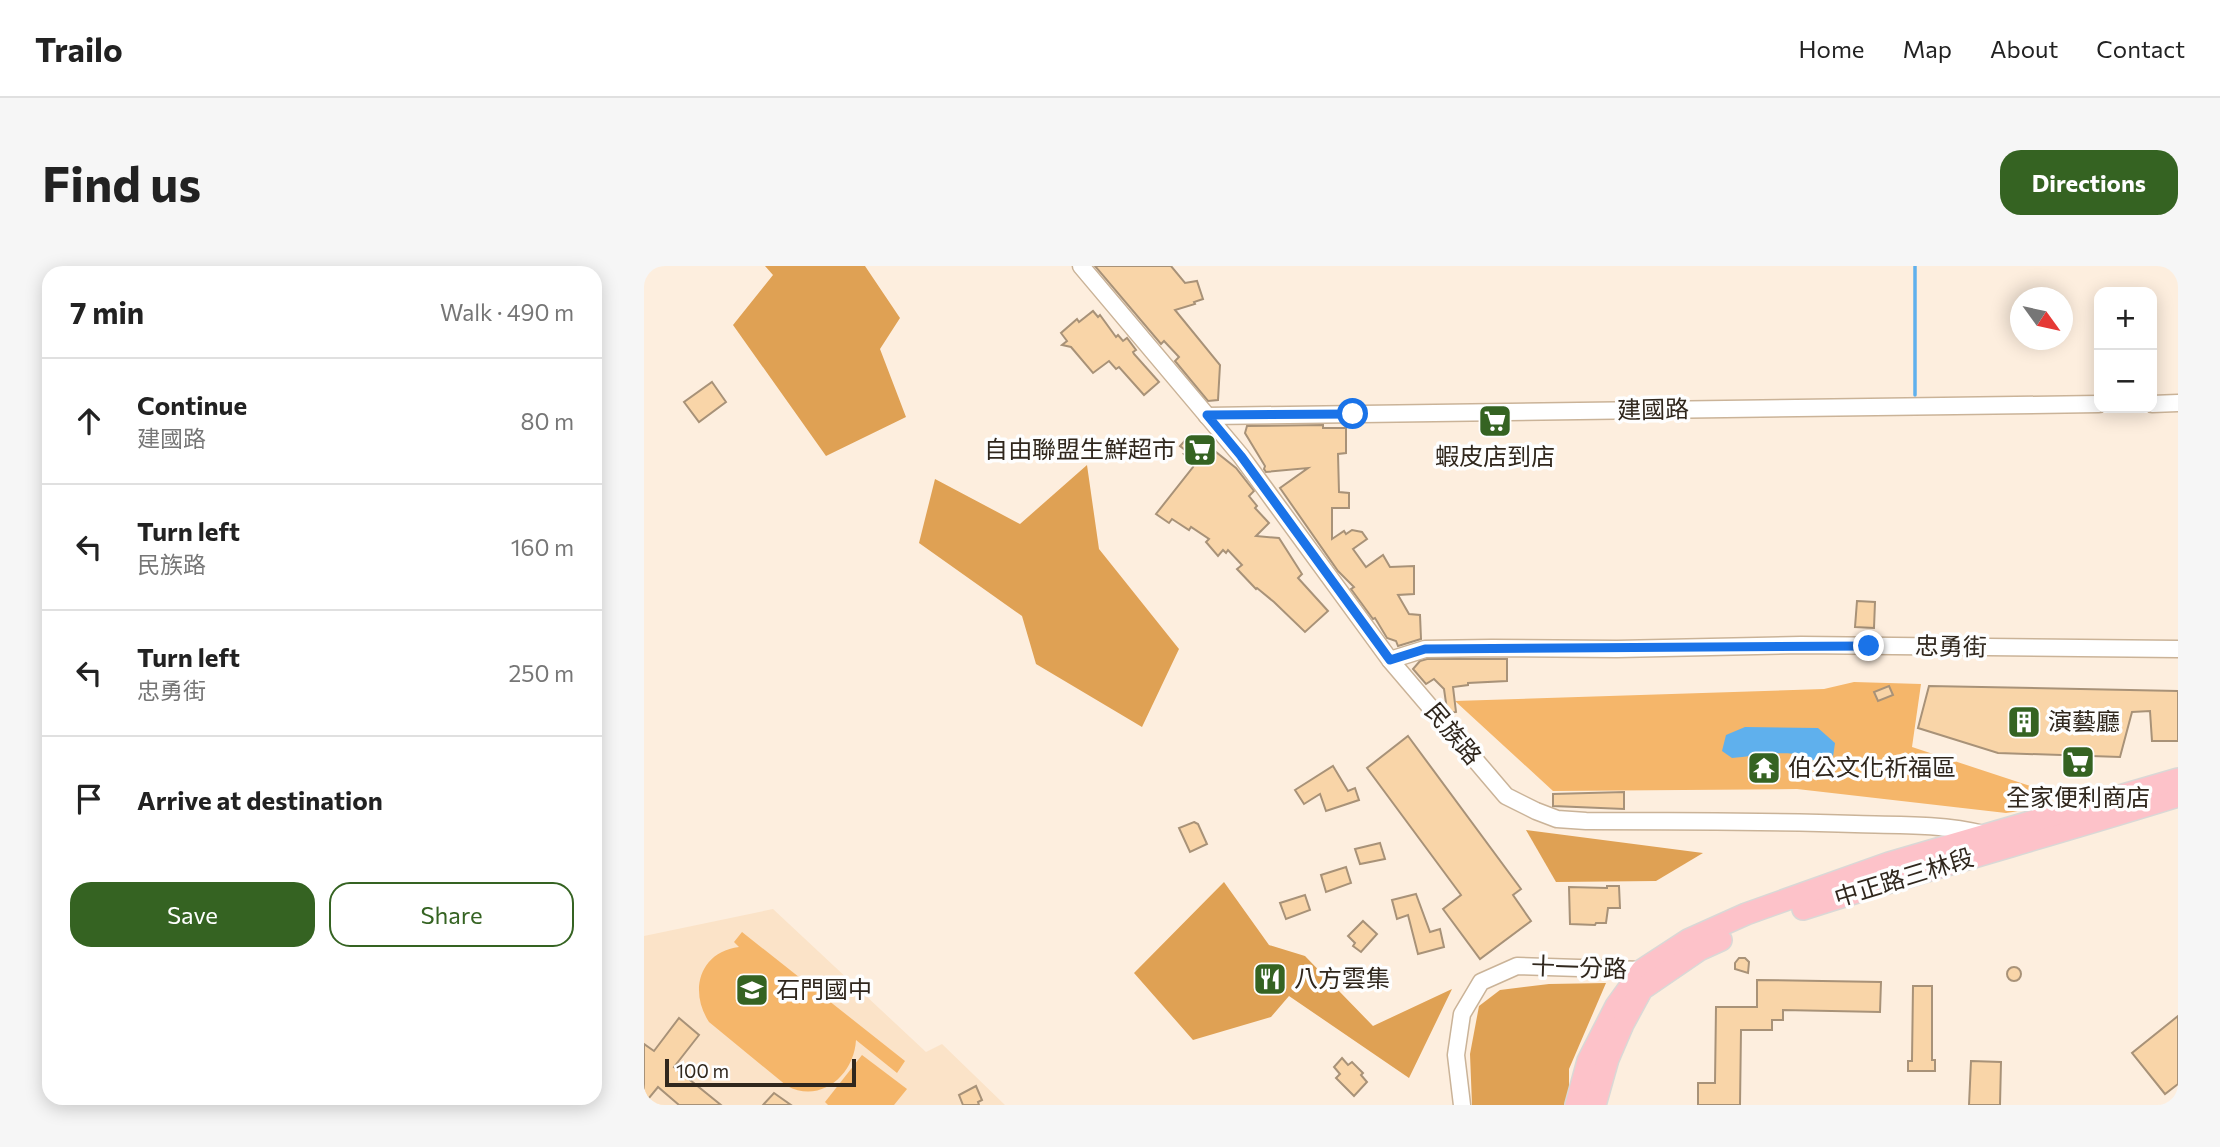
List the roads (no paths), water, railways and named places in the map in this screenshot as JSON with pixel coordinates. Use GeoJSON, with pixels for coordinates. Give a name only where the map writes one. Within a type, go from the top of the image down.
{"type":"FeatureCollection","features":[{"type":"Feature","properties":{"kind":"main road","name":"中正路三林段"},"geometry":{"type":"LineString","coordinates":[[1642,979],[1688,940],[1746,914],[1889,863],[2178,779]]}},
{"type":"Feature","properties":{"kind":"main road","name":"中正路三林段"},"geometry":{"type":"LineString","coordinates":[[1642,979],[1752,925],[1888,881],[2050,836],[2178,796]]}},
{"type":"Feature","properties":{"kind":"main road"},"geometry":{"type":"LineString","coordinates":[[1577,1105],[1588,1061],[1616,1006],[1642,979]]}},
{"type":"Feature","properties":{"kind":"main road"},"geometry":{"type":"LineString","coordinates":[[1595,1105],[1608,1059],[1642,979]]}},
{"type":"Feature","properties":{"kind":"street","name":"民族路"},"geometry":{"type":"LineString","coordinates":[[1081,266],[1241,456],[1390,660],[1506,796],[1557,819],[1898,825],[1971,831],[2015,845]]}},
{"type":"Feature","properties":{"kind":"street"},"geometry":{"type":"LineString","coordinates":[[2157,404],[2178,403]]}},
{"type":"Feature","properties":{"kind":"street","name":"建國路"},"geometry":{"type":"LineString","coordinates":[[1207,415],[2094,404]]}},
{"type":"Feature","properties":{"kind":"street","name":"忠勇街"},"geometry":{"type":"LineString","coordinates":[[1390,660],[1425,649],[1801,645],[2178,649]]}},
{"type":"Feature","properties":{"kind":"street","name":"十一分路"},"geometry":{"type":"LineString","coordinates":[[1462,1105],[1455,1055],[1462,1014],[1481,982],[1517,966],[1642,979]]}},
{"type":"Feature","properties":{"kind":"water"},"geometry":{"type":"Polygon","coordinates":[[[1745,727],[1818,728],[1835,743],[1833,757],[1818,762],[1789,753],[1732,758],[1722,751],[1726,735],[1745,727]]]}},
{"type":"Feature","properties":{"kind":"waterway"},"geometry":{"type":"LineString","coordinates":[[1915,266],[1915,395]]}},
{"type":"Feature","properties":{"kind":"place","name":"蝦皮店到店"},"geometry":{"type":"Point","coordinates":[1495,421]}},
{"type":"Feature","properties":{"kind":"place","name":"自由聯盟生鮮超市"},"geometry":{"type":"Point","coordinates":[1200,450]}},
{"type":"Feature","properties":{"kind":"place","name":"演藝廳"},"geometry":{"type":"Point","coordinates":[2024,722]}},
{"type":"Feature","properties":{"kind":"place","name":"全家便利商店"},"geometry":{"type":"Point","coordinates":[2078,762]}},
{"type":"Feature","properties":{"kind":"place","name":"伯公文化祈福區"},"geometry":{"type":"Point","coordinates":[1764,768]}},
{"type":"Feature","properties":{"kind":"place","name":"八方雲集"},"geometry":{"type":"Point","coordinates":[1270,979]}},
{"type":"Feature","properties":{"kind":"place","name":"石門國中"},"geometry":{"type":"Point","coordinates":[752,990]}}]}
